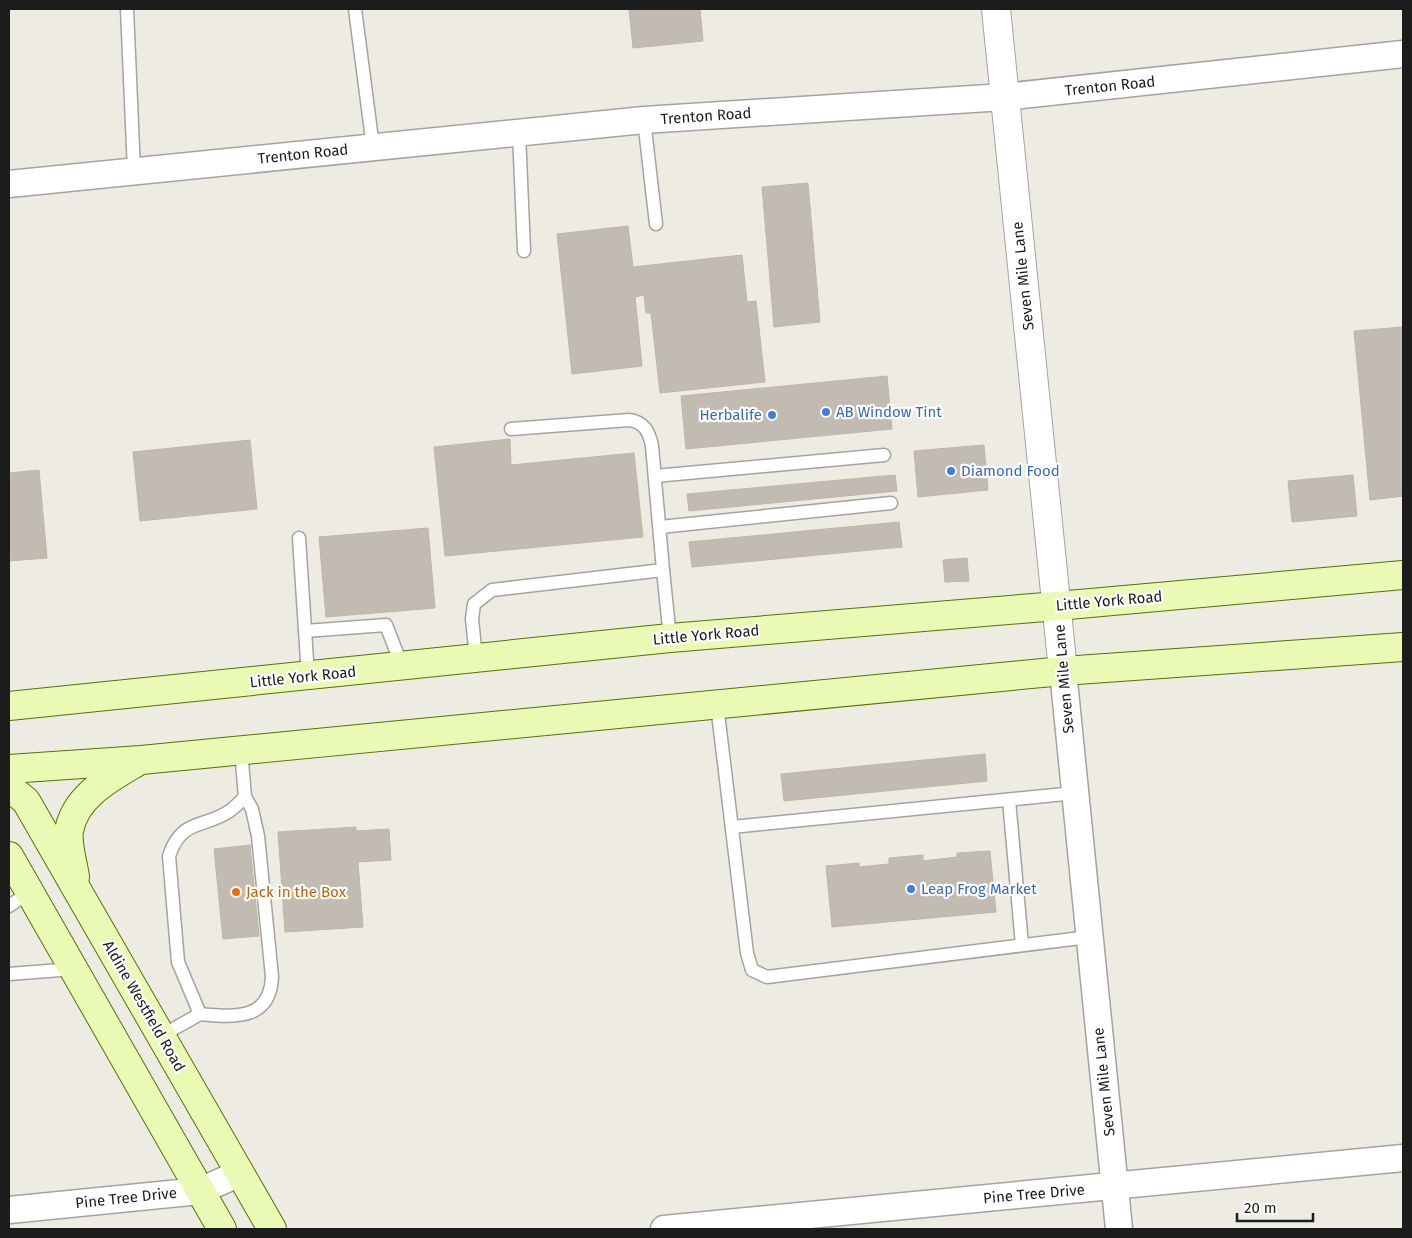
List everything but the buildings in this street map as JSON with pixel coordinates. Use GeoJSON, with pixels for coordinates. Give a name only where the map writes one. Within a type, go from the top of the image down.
{"type":"FeatureCollection","features":[{"type":"Feature","properties":{"kind":"main road","name":"Little York Road"},"geometry":{"type":"LineString","coordinates":[[9,706],[670,638],[1403,575]]}},
{"type":"Feature","properties":{"kind":"main road"},"geometry":{"type":"LineString","coordinates":[[9,769],[141,760],[1063,672],[1403,647]]}},
{"type":"Feature","properties":{"kind":"main road"},"geometry":{"type":"LineString","coordinates":[[77,891],[69,832],[78,807],[104,782],[141,760]]}},
{"type":"Feature","properties":{"kind":"main road","name":"Aldine Westfield Road"},"geometry":{"type":"LineString","coordinates":[[9,788],[26,801],[272,1229]]}},
{"type":"Feature","properties":{"kind":"main road"},"geometry":{"type":"LineString","coordinates":[[9,856],[19,899],[73,969],[222,1229]]}},
{"type":"Feature","properties":{"kind":"street","name":"Seven Mile Lane"},"geometry":{"type":"LineString","coordinates":[[996,9],[1119,1229]]}},
{"type":"Feature","properties":{"kind":"street","name":"Trenton Road"},"geometry":{"type":"LineString","coordinates":[[9,184],[644,120],[1004,97],[1403,54]]}},
{"type":"Feature","properties":{"kind":"street","name":"Pine Tree Drive"},"geometry":{"type":"LineString","coordinates":[[664,1229],[1403,1158]]}},
{"type":"Feature","properties":{"kind":"street","name":"Pine Tree Drive"},"geometry":{"type":"LineString","coordinates":[[9,1210],[200,1191],[240,1173]]}},
{"type":"Feature","properties":{"kind":"lane"},"geometry":{"type":"LineString","coordinates":[[127,9],[134,171]]}},
{"type":"Feature","properties":{"kind":"lane"},"geometry":{"type":"LineString","coordinates":[[355,9],[373,147]]}},
{"type":"Feature","properties":{"kind":"lane"},"geometry":{"type":"LineString","coordinates":[[644,120],[656,224]]}},
{"type":"Feature","properties":{"kind":"lane"},"geometry":{"type":"LineString","coordinates":[[519,133],[524,251]]}},
{"type":"Feature","properties":{"kind":"lane"},"geometry":{"type":"LineString","coordinates":[[511,429],[629,420],[636,421],[649,434],[655,476],[670,638]]}},
{"type":"Feature","properties":{"kind":"lane"},"geometry":{"type":"LineString","coordinates":[[655,476],[884,455]]}},
{"type":"Feature","properties":{"kind":"lane"},"geometry":{"type":"LineString","coordinates":[[660,527],[891,503]]}},
{"type":"Feature","properties":{"kind":"lane"},"geometry":{"type":"LineString","coordinates":[[299,538],[308,676]]}},
{"type":"Feature","properties":{"kind":"lane"},"geometry":{"type":"LineString","coordinates":[[476,658],[472,619],[474,604],[492,590],[663,570]]}},
{"type":"Feature","properties":{"kind":"lane"},"geometry":{"type":"LineString","coordinates":[[305,631],[386,625],[402,666]]}},
{"type":"Feature","properties":{"kind":"lane"},"geometry":{"type":"LineString","coordinates":[[717,705],[747,953],[752,970],[767,977],[1089,937]]}},
{"type":"Feature","properties":{"kind":"lane"},"geometry":{"type":"LineString","coordinates":[[161,1036],[200,1014],[226,1016],[251,1013],[264,1003],[271,991],[272,977],[258,836],[252,809],[245,797],[241,750]]}},
{"type":"Feature","properties":{"kind":"lane"},"geometry":{"type":"LineString","coordinates":[[732,827],[1075,793]]}},
{"type":"Feature","properties":{"kind":"lane"},"geometry":{"type":"LineString","coordinates":[[200,1014],[178,962],[169,856],[173,844],[186,828],[230,811],[245,797]]}},
{"type":"Feature","properties":{"kind":"lane"},"geometry":{"type":"LineString","coordinates":[[1009,800],[1022,945]]}},
{"type":"Feature","properties":{"kind":"lane"},"geometry":{"type":"LineString","coordinates":[[9,974],[73,969]]}},
{"type":"Feature","properties":{"kind":"place","name":"AB Window Tint"},"geometry":{"type":"Point","coordinates":[826,412]}},
{"type":"Feature","properties":{"kind":"place","name":"Herbalife"},"geometry":{"type":"Point","coordinates":[772,415]}},
{"type":"Feature","properties":{"kind":"place","name":"Diamond Food"},"geometry":{"type":"Point","coordinates":[951,471]}},
{"type":"Feature","properties":{"kind":"place","name":"Leap Frog Market"},"geometry":{"type":"Point","coordinates":[911,889]}},
{"type":"Feature","properties":{"kind":"place","name":"Jack in the Box"},"geometry":{"type":"Point","coordinates":[236,892]}}]}
